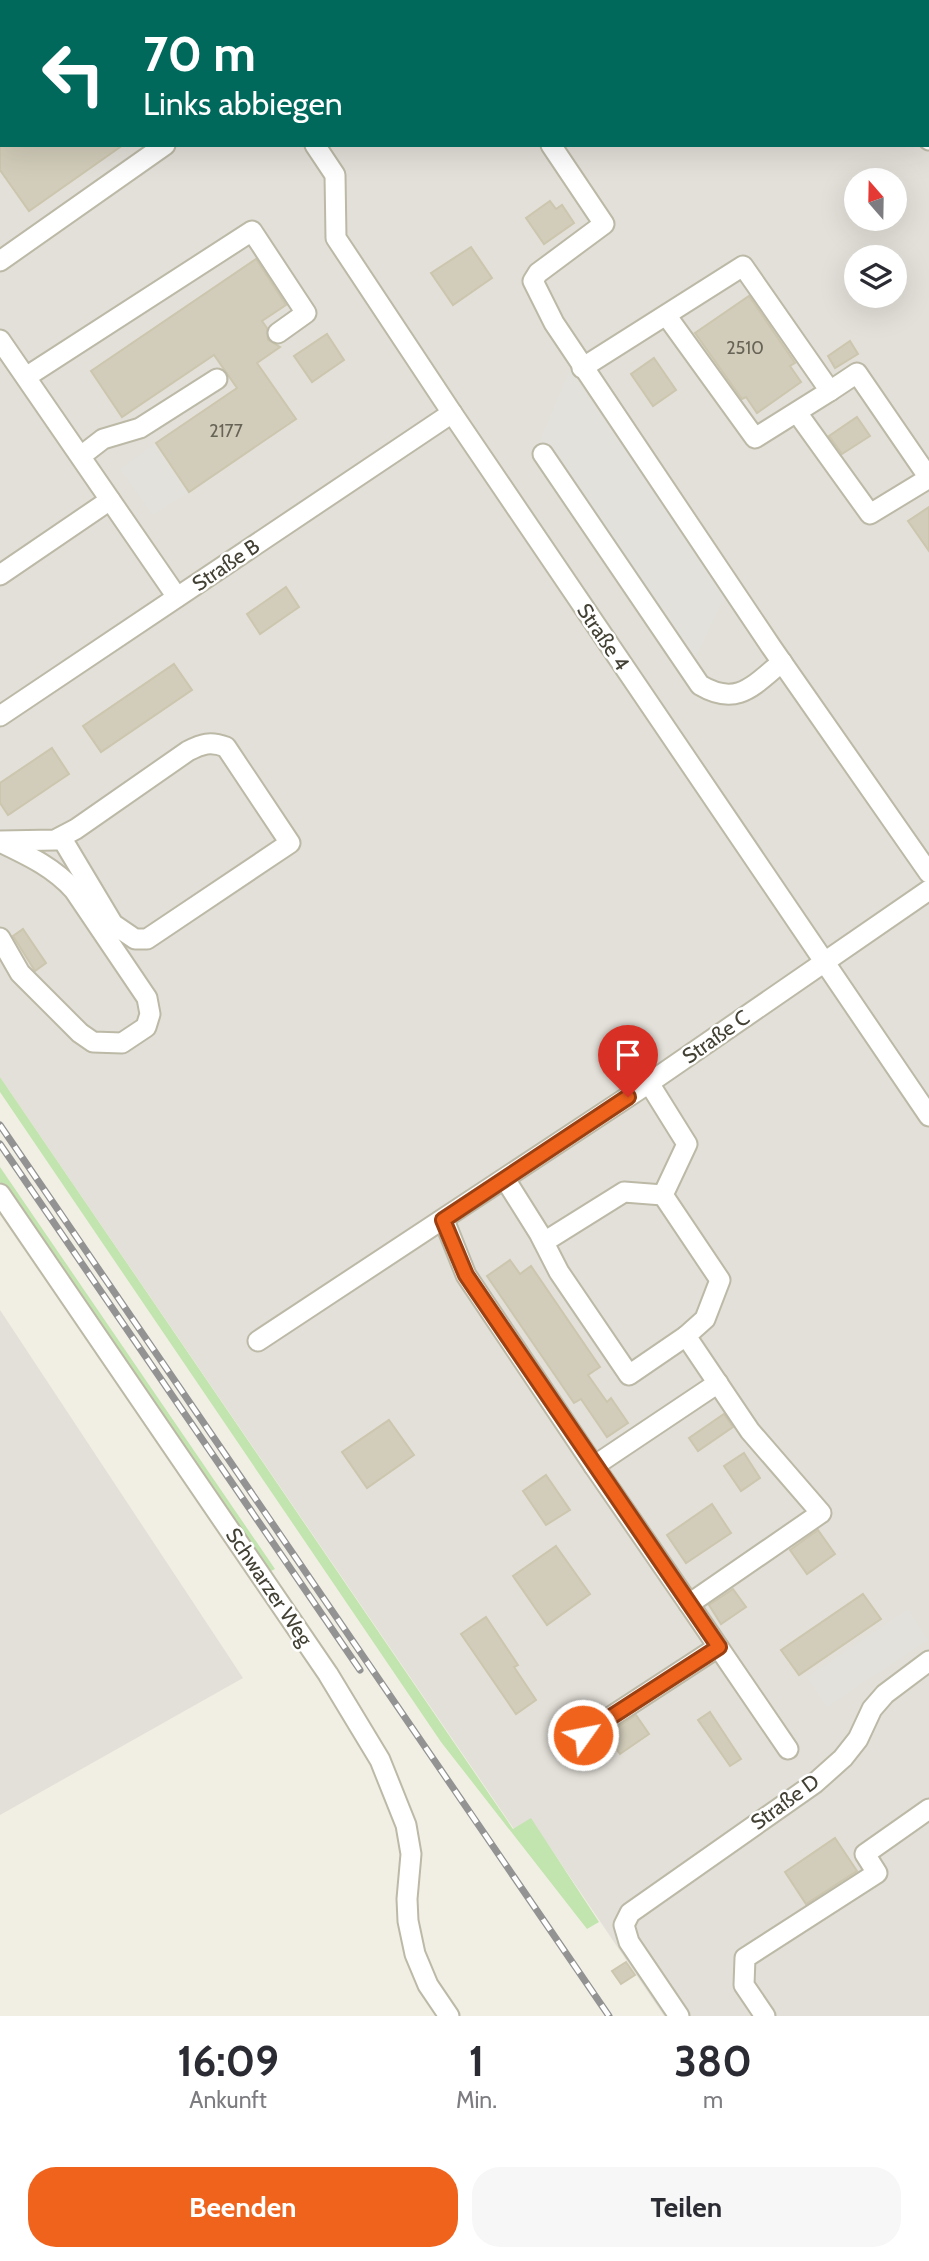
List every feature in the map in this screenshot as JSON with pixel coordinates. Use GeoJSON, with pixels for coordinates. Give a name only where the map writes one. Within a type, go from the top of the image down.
{"type":"FeatureCollection","features":[{"type":"Feature","properties":{"kind":"street"},"geometry":{"type":"LineString","coordinates":[[0,261],[162,147]]}},
{"type":"Feature","properties":{"kind":"street","name":"Straße 4"},"geometry":{"type":"LineString","coordinates":[[316,147],[335,175],[336,238],[929,1116]]}},
{"type":"Feature","properties":{"kind":"street"},"geometry":{"type":"LineString","coordinates":[[552,147],[604,224],[538,273],[533,281],[554,323],[782,662],[929,873]]}},
{"type":"Feature","properties":{"kind":"street"},"geometry":{"type":"LineString","coordinates":[[26,377],[252,231],[306,313],[278,333]]}},
{"type":"Feature","properties":{"kind":"street"},"geometry":{"type":"LineString","coordinates":[[582,368],[743,266],[830,391]]}},
{"type":"Feature","properties":{"kind":"street"},"geometry":{"type":"LineString","coordinates":[[666,315],[755,438],[798,414],[857,373],[929,478],[870,514],[798,414]]}},
{"type":"Feature","properties":{"kind":"street"},"geometry":{"type":"LineString","coordinates":[[0,340],[177,597]]}},
{"type":"Feature","properties":{"kind":"street"},"geometry":{"type":"LineString","coordinates":[[81,456],[103,439],[140,428],[217,379]]}},
{"type":"Feature","properties":{"kind":"street","name":"Straße B"},"geometry":{"type":"LineString","coordinates":[[0,716],[452,413]]}},
{"type":"Feature","properties":{"kind":"street"},"geometry":{"type":"LineString","coordinates":[[543,454],[700,685],[716,694],[731,696],[748,689],[782,662]]}},
{"type":"Feature","properties":{"kind":"street"},"geometry":{"type":"LineString","coordinates":[[0,575],[110,499]]}},
{"type":"Feature","properties":{"kind":"street"},"geometry":{"type":"LineString","coordinates":[[0,842],[55,840],[61,837],[76,830],[188,751],[205,743],[215,743],[226,747],[290,843],[148,939],[135,939],[114,924],[61,837]]}},
{"type":"Feature","properties":{"kind":"street"},"geometry":{"type":"LineString","coordinates":[[0,842],[34,858],[60,875],[74,890],[147,998],[150,1014],[146,1027],[122,1043],[93,1042],[80,1033],[20,973],[0,938]]}},
{"type":"Feature","properties":{"kind":"street","name":"Straße C"},"geometry":{"type":"LineString","coordinates":[[258,1341],[649,1083],[929,890]]}},
{"type":"Feature","properties":{"kind":"street"},"geometry":{"type":"LineString","coordinates":[[649,1083],[687,1144],[663,1195]]}},
{"type":"Feature","properties":{"kind":"street"},"geometry":{"type":"LineString","coordinates":[[505,1179],[559,1272],[629,1375],[687,1336],[705,1319],[720,1280],[663,1195]]}},
{"type":"Feature","properties":{"kind":"street"},"geometry":{"type":"LineString","coordinates":[[544,1242],[624,1192],[663,1195]]}},
{"type":"Feature","properties":{"kind":"street","name":"Schwarzer Weg"},"geometry":{"type":"LineString","coordinates":[[0,1194],[328,1674],[380,1760],[406,1825],[411,1854],[408,1921],[415,1954],[428,1985],[449,2016]]}},
{"type":"Feature","properties":{"kind":"street"},"geometry":{"type":"LineString","coordinates":[[443,1220],[466,1275],[788,1749]]}},
{"type":"Feature","properties":{"kind":"street"},"geometry":{"type":"LineString","coordinates":[[687,1336],[750,1431],[821,1513],[689,1604]]}},
{"type":"Feature","properties":{"kind":"street"},"geometry":{"type":"LineString","coordinates":[[594,1466],[718,1383]]}},
{"type":"Feature","properties":{"kind":"street"},"geometry":{"type":"LineString","coordinates":[[583,1735],[719,1647]]}},
{"type":"Feature","properties":{"kind":"street","name":"Straße D"},"geometry":{"type":"LineString","coordinates":[[680,2016],[629,1942],[624,1925],[630,1913],[815,1783],[843,1758],[858,1739],[872,1709],[885,1694],[929,1661]]}},
{"type":"Feature","properties":{"kind":"street"},"geometry":{"type":"LineString","coordinates":[[765,2016],[744,1985],[745,1958],[877,1873],[865,1854],[929,1809]]}},
{"type":"Feature","properties":{"kind":"shaded area"},"geometry":{"type":"Polygon","coordinates":[[[0,147],[929,147],[929,2016],[664,2016],[531,1819],[514,1829],[0,1077],[0,147]]]}},
{"type":"Feature","properties":{"kind":"shaded area"},"geometry":{"type":"Polygon","coordinates":[[[570,370],[726,593],[685,679],[534,455],[570,370]]]}},
{"type":"Feature","properties":{"kind":"shaded area"},"geometry":{"type":"Polygon","coordinates":[[[156,443],[189,492],[153,515],[120,469],[156,443]]]}},
{"type":"Feature","properties":{"kind":"shaded area"},"geometry":{"type":"Polygon","coordinates":[[[0,1310],[243,1678],[0,1815],[0,1310]]]}},
{"type":"Feature","properties":{"kind":"shaded area"},"geometry":{"type":"Polygon","coordinates":[[[908,1609],[928,1640],[827,1707],[807,1677],[908,1609]]]}},
{"type":"Feature","properties":{"kind":"green space"},"geometry":{"type":"Polygon","coordinates":[[[0,1077],[513,1829],[531,1818],[599,1922],[587,1929],[441,1742],[0,1092],[0,1077]]]}},
{"type":"Feature","properties":{"kind":"green space"},"geometry":{"type":"Polygon","coordinates":[[[0,1167],[275,1569],[267,1573],[0,1182],[0,1167]]]}},
{"type":"Feature","properties":{"kind":"building"},"geometry":{"type":"Polygon","coordinates":[[[0,147],[120,147],[29,211],[0,170],[0,147]]]}},
{"type":"Feature","properties":{"kind":"building"},"geometry":{"type":"Polygon","coordinates":[[[550,201],[556,209],[562,205],[574,223],[544,244],[526,218],[550,201]]]}},
{"type":"Feature","properties":{"kind":"building"},"geometry":{"type":"Polygon","coordinates":[[[471,247],[492,278],[453,305],[431,273],[471,247]]]}},
{"type":"Feature","properties":{"kind":"building"},"geometry":{"type":"Polygon","coordinates":[[[256,259],[286,305],[262,321],[267,328],[268,340],[280,347],[257,363],[296,419],[189,492],[156,443],[237,388],[214,355],[122,417],[91,371],[256,259]]]}},
{"type":"Feature","properties":{"kind":"building"},"geometry":{"type":"Polygon","coordinates":[[[749,296],[795,363],[790,366],[801,382],[757,413],[746,397],[742,399],[695,333],[749,296]]]}},
{"type":"Feature","properties":{"kind":"building"},"geometry":{"type":"Polygon","coordinates":[[[327,334],[344,360],[312,382],[294,356],[327,334]]]}},
{"type":"Feature","properties":{"kind":"building"},"geometry":{"type":"Polygon","coordinates":[[[850,341],[858,354],[835,368],[828,356],[850,341]]]}},
{"type":"Feature","properties":{"kind":"building"},"geometry":{"type":"Polygon","coordinates":[[[654,358],[676,390],[653,406],[631,374],[654,358]]]}},
{"type":"Feature","properties":{"kind":"building"},"geometry":{"type":"Polygon","coordinates":[[[857,417],[870,436],[842,454],[829,436],[857,417]]]}},
{"type":"Feature","properties":{"kind":"building"},"geometry":{"type":"Polygon","coordinates":[[[929,507],[929,551],[908,521],[929,507]]]}},
{"type":"Feature","properties":{"kind":"building"},"geometry":{"type":"Polygon","coordinates":[[[286,587],[299,607],[260,634],[247,614],[286,587]]]}},
{"type":"Feature","properties":{"kind":"building"},"geometry":{"type":"Polygon","coordinates":[[[174,664],[192,690],[101,752],[83,726],[174,664]]]}},
{"type":"Feature","properties":{"kind":"building"},"geometry":{"type":"Polygon","coordinates":[[[52,748],[69,774],[8,815],[0,803],[0,783],[52,748]]]}},
{"type":"Feature","properties":{"kind":"building"},"geometry":{"type":"Polygon","coordinates":[[[23,929],[46,963],[35,971],[13,936],[23,929]]]}},
{"type":"Feature","properties":{"kind":"building"},"geometry":{"type":"Polygon","coordinates":[[[510,1260],[520,1274],[531,1266],[600,1367],[588,1375],[607,1402],[611,1398],[628,1423],[607,1437],[581,1399],[574,1403],[487,1276],[510,1260]]]}},
{"type":"Feature","properties":{"kind":"building"},"geometry":{"type":"Polygon","coordinates":[[[724,1414],[733,1427],[698,1451],[689,1438],[724,1414]]]}},
{"type":"Feature","properties":{"kind":"building"},"geometry":{"type":"Polygon","coordinates":[[[389,1420],[414,1455],[367,1488],[342,1452],[389,1420]]]}},
{"type":"Feature","properties":{"kind":"building"},"geometry":{"type":"Polygon","coordinates":[[[744,1453],[760,1478],[741,1491],[724,1466],[744,1453]]]}},
{"type":"Feature","properties":{"kind":"building"},"geometry":{"type":"Polygon","coordinates":[[[546,1475],[570,1510],[546,1525],[523,1491],[546,1475]]]}},
{"type":"Feature","properties":{"kind":"building"},"geometry":{"type":"Polygon","coordinates":[[[712,1504],[731,1533],[686,1563],[667,1535],[712,1504]]]}},
{"type":"Feature","properties":{"kind":"building"},"geometry":{"type":"Polygon","coordinates":[[[818,1530],[835,1554],[807,1574],[790,1550],[818,1530]]]}},
{"type":"Feature","properties":{"kind":"building"},"geometry":{"type":"Polygon","coordinates":[[[556,1546],[590,1594],[547,1625],[513,1576],[556,1546]]]}},
{"type":"Feature","properties":{"kind":"building"},"geometry":{"type":"Polygon","coordinates":[[[733,1589],[746,1607],[721,1624],[709,1605],[733,1589]]]}},
{"type":"Feature","properties":{"kind":"building"},"geometry":{"type":"Polygon","coordinates":[[[863,1594],[881,1619],[799,1675],[781,1650],[863,1594]]]}},
{"type":"Feature","properties":{"kind":"building"},"geometry":{"type":"Polygon","coordinates":[[[486,1617],[518,1665],[514,1667],[536,1700],[516,1714],[461,1634],[486,1617]]]}},
{"type":"Feature","properties":{"kind":"building"},"geometry":{"type":"Polygon","coordinates":[[[710,1712],[741,1759],[730,1766],[698,1720],[710,1712]]]}},
{"type":"Feature","properties":{"kind":"building"},"geometry":{"type":"Polygon","coordinates":[[[636,1715],[649,1734],[620,1754],[606,1735],[636,1715]]]}},
{"type":"Feature","properties":{"kind":"building"},"geometry":{"type":"Polygon","coordinates":[[[835,1838],[857,1871],[806,1904],[785,1872],[835,1838]]]}},
{"type":"Feature","properties":{"kind":"building"},"geometry":{"type":"Polygon","coordinates":[[[626,1962],[635,1975],[621,1984],[612,1971],[626,1962]]]}},
{"type":"Feature","properties":{"kind":"railway"},"geometry":{"type":"LineString","coordinates":[[0,1125],[609,2016]]}},
{"type":"Feature","properties":{"kind":"railway"},"geometry":{"type":"LineString","coordinates":[[0,1144],[360,1670]]}},
{"type":"Feature","properties":{"kind":"route"},"geometry":{"type":"LineString","coordinates":[[583,1735],[719,1647],[466,1275],[443,1220],[628,1097]]}}]}
